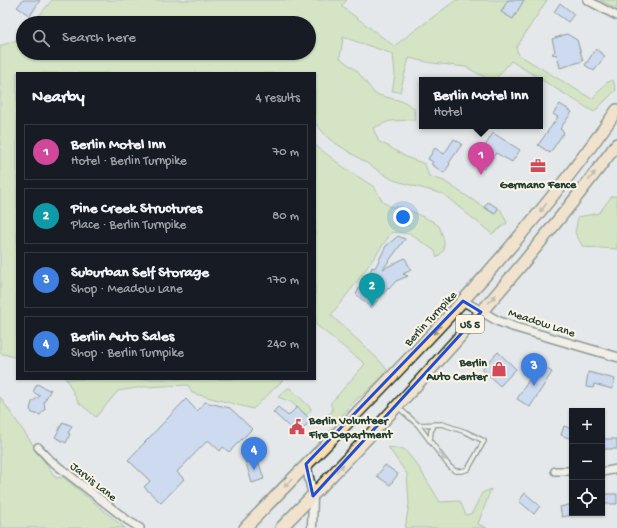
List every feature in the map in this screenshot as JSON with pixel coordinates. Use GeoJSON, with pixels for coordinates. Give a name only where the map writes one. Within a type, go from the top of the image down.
{"type":"FeatureCollection","features":[{"type":"Feature","properties":{"kind":"highway","name":"Berlin Turnpike"},"geometry":{"type":"LineString","coordinates":[[245,528],[395,373],[505,254],[554,196],[617,110]]}},
{"type":"Feature","properties":{"kind":"highway","name":"US 5"},"geometry":{"type":"LineString","coordinates":[[281,528],[397,406],[481,312],[567,209],[617,144]]}},
{"type":"Feature","properties":{"kind":"street"},"geometry":{"type":"LineString","coordinates":[[588,0],[617,16]]}},
{"type":"Feature","properties":{"kind":"street","name":"Meadow Lane"},"geometry":{"type":"LineString","coordinates":[[463,301],[481,312],[514,327],[617,357]]}},
{"type":"Feature","properties":{"kind":"street","name":"Jarvis Lane"},"geometry":{"type":"LineString","coordinates":[[38,447],[50,460],[127,520],[140,528]]}},
{"type":"Feature","properties":{"kind":"street"},"geometry":{"type":"LineString","coordinates":[[306,464],[312,496],[312,528]]}},
{"type":"Feature","properties":{"kind":"street"},"geometry":{"type":"LineString","coordinates":[[605,471],[617,469]]}},
{"type":"Feature","properties":{"kind":"street"},"geometry":{"type":"LineString","coordinates":[[555,471],[569,471]]}},
{"type":"Feature","properties":{"kind":"lane"},"geometry":{"type":"LineString","coordinates":[[397,406],[418,425],[449,466],[455,471],[468,469],[484,441],[466,432],[442,424],[418,425]]}},
{"type":"Feature","properties":{"kind":"lane"},"geometry":{"type":"LineString","coordinates":[[430,442],[431,431],[436,424]]}},
{"type":"Feature","properties":{"kind":"highlighted area"},"geometry":{"type":"Polygon","coordinates":[[[463,301],[481,312],[313,496],[306,464],[463,301]]]}},
{"type":"Feature","properties":{"kind":"green space"},"geometry":{"type":"Polygon","coordinates":[[[52,0],[347,0],[341,6],[394,46],[456,0],[547,0],[516,48],[519,55],[592,99],[606,83],[613,80],[616,90],[594,112],[543,81],[543,77],[537,77],[511,61],[498,77],[484,77],[466,67],[432,63],[409,58],[400,92],[392,91],[395,75],[393,54],[343,37],[340,58],[357,71],[375,94],[405,102],[414,108],[415,120],[390,121],[373,128],[379,142],[406,157],[425,164],[429,176],[444,181],[494,214],[498,208],[501,210],[507,223],[492,234],[443,194],[393,180],[329,139],[316,124],[316,72],[16,72],[16,358],[0,353],[0,46],[16,40],[16,60],[316,60],[316,16],[39,16],[52,0]]]}},
{"type":"Feature","properties":{"kind":"green space"},"geometry":{"type":"Polygon","coordinates":[[[600,0],[617,0],[617,9],[600,0]]]}},
{"type":"Feature","properties":{"kind":"green space"},"geometry":{"type":"Polygon","coordinates":[[[316,146],[342,166],[374,187],[383,202],[391,207],[402,207],[432,221],[439,226],[444,240],[444,250],[437,258],[435,251],[410,234],[392,232],[331,315],[381,362],[387,370],[383,376],[358,398],[338,420],[334,420],[326,415],[330,414],[332,411],[330,404],[365,364],[316,325],[316,146]]]}},
{"type":"Feature","properties":{"kind":"green space"},"geometry":{"type":"Polygon","coordinates":[[[612,196],[617,196],[617,249],[583,247],[575,233],[578,217],[599,213],[612,196]]]}},
{"type":"Feature","properties":{"kind":"green space"},"geometry":{"type":"Polygon","coordinates":[[[67,380],[283,380],[253,409],[192,393],[188,385],[143,387],[118,391],[96,417],[78,402],[67,380]]]}},
{"type":"Feature","properties":{"kind":"green space"},"geometry":{"type":"Polygon","coordinates":[[[290,388],[311,408],[306,415],[291,402],[278,397],[290,388]]]}},
{"type":"Feature","properties":{"kind":"green space"},"geometry":{"type":"Polygon","coordinates":[[[0,397],[56,478],[63,477],[125,528],[0,528],[0,397]]]}},
{"type":"Feature","properties":{"kind":"green space"},"geometry":{"type":"Polygon","coordinates":[[[388,447],[404,449],[418,466],[440,502],[460,501],[466,515],[472,513],[482,493],[491,489],[478,524],[487,528],[405,528],[409,504],[407,474],[388,447]]]}},
{"type":"Feature","properties":{"kind":"building"},"geometry":{"type":"Polygon","coordinates":[[[23,0],[40,0],[30,16],[17,7],[23,0]]]}},
{"type":"Feature","properties":{"kind":"building"},"geometry":{"type":"Polygon","coordinates":[[[508,0],[524,0],[513,19],[501,12],[508,0]]]}},
{"type":"Feature","properties":{"kind":"building"},"geometry":{"type":"Polygon","coordinates":[[[560,3],[574,14],[568,22],[554,12],[560,3]]]}},
{"type":"Feature","properties":{"kind":"building"},"geometry":{"type":"Polygon","coordinates":[[[567,34],[577,40],[583,61],[560,68],[557,55],[552,54],[555,51],[552,39],[567,34]]]}},
{"type":"Feature","properties":{"kind":"building"},"geometry":{"type":"Polygon","coordinates":[[[596,49],[605,56],[594,71],[585,65],[596,49]]]}},
{"type":"Feature","properties":{"kind":"building"},"geometry":{"type":"Polygon","coordinates":[[[560,104],[572,112],[560,129],[564,132],[550,153],[538,145],[558,117],[553,114],[560,104]]]}},
{"type":"Feature","properties":{"kind":"building"},"geometry":{"type":"Polygon","coordinates":[[[493,133],[520,150],[512,162],[496,153],[484,169],[475,162],[487,147],[485,146],[493,133]]]}},
{"type":"Feature","properties":{"kind":"building"},"geometry":{"type":"Polygon","coordinates":[[[454,139],[462,144],[444,173],[431,164],[433,162],[428,159],[435,148],[444,154],[454,139]]]}},
{"type":"Feature","properties":{"kind":"building"},"geometry":{"type":"Polygon","coordinates":[[[488,202],[498,208],[495,214],[484,207],[488,202]]]}},
{"type":"Feature","properties":{"kind":"building"},"geometry":{"type":"Polygon","coordinates":[[[398,236],[405,239],[383,269],[405,258],[411,270],[403,274],[408,276],[396,281],[389,289],[388,288],[371,308],[356,294],[360,287],[362,288],[366,279],[368,280],[372,267],[375,268],[386,246],[398,236]]]}},
{"type":"Feature","properties":{"kind":"building","name":"Berlin Auto Center"},"geometry":{"type":"Polygon","coordinates":[[[498,352],[516,369],[500,386],[482,369],[498,352]]]}},
{"type":"Feature","properties":{"kind":"building"},"geometry":{"type":"Polygon","coordinates":[[[539,364],[552,372],[530,407],[517,399],[539,364]]]}},
{"type":"Feature","properties":{"kind":"building"},"geometry":{"type":"Polygon","coordinates":[[[588,372],[615,379],[612,389],[594,384],[593,388],[586,387],[588,372]]]}},
{"type":"Feature","properties":{"kind":"building"},"geometry":{"type":"Polygon","coordinates":[[[37,384],[49,390],[51,389],[44,402],[45,409],[40,415],[32,413],[30,409],[32,402],[40,396],[33,392],[37,384]]]}},
{"type":"Feature","properties":{"kind":"building"},"geometry":{"type":"Polygon","coordinates":[[[186,399],[197,411],[205,402],[230,408],[252,429],[229,452],[223,447],[220,451],[208,440],[177,472],[184,479],[161,503],[144,487],[150,481],[128,460],[186,399]]]}},
{"type":"Feature","properties":{"kind":"building","name":"Berlin Volunteer Fire Department"},"geometry":{"type":"Polygon","coordinates":[[[278,407],[288,416],[297,407],[311,420],[298,435],[273,412],[278,407]]]}},
{"type":"Feature","properties":{"kind":"building"},"geometry":{"type":"Polygon","coordinates":[[[63,422],[72,426],[68,433],[70,434],[66,443],[55,437],[63,422]]]}},
{"type":"Feature","properties":{"kind":"building"},"geometry":{"type":"Polygon","coordinates":[[[564,426],[569,428],[569,438],[561,435],[564,426]]]}},
{"type":"Feature","properties":{"kind":"building"},"geometry":{"type":"Polygon","coordinates":[[[605,439],[617,439],[617,449],[605,449],[605,439]]]}},
{"type":"Feature","properties":{"kind":"building"},"geometry":{"type":"Polygon","coordinates":[[[257,457],[264,479],[252,483],[245,460],[257,457]]]}},
{"type":"Feature","properties":{"kind":"building"},"geometry":{"type":"Polygon","coordinates":[[[385,465],[398,474],[390,485],[377,476],[385,465]]]}},
{"type":"Feature","properties":{"kind":"building"},"geometry":{"type":"Polygon","coordinates":[[[525,493],[540,506],[534,514],[519,501],[525,493]]]}},
{"type":"Feature","properties":{"kind":"building"},"geometry":{"type":"Polygon","coordinates":[[[605,494],[617,494],[617,504],[605,504],[605,494]]]}},
{"type":"Feature","properties":{"kind":"building"},"geometry":{"type":"Polygon","coordinates":[[[569,505],[569,516],[562,517],[560,507],[569,505]]]}},
{"type":"Feature","properties":{"kind":"place","name":"Germano Fence"},"geometry":{"type":"Point","coordinates":[538,166]}},
{"type":"Feature","properties":{"kind":"place","name":"Berlin Motel Inn"},"geometry":{"type":"Point","coordinates":[481,175]}},
{"type":"Feature","properties":{"kind":"place","name":"Pine Creek Structures"},"geometry":{"type":"Point","coordinates":[372,306]}},
{"type":"Feature","properties":{"kind":"place","name":"Berlin Auto Center"},"geometry":{"type":"Point","coordinates":[499,369]}},
{"type":"Feature","properties":{"kind":"place","name":"Suburban Self Storage"},"geometry":{"type":"Point","coordinates":[534,386]}},
{"type":"Feature","properties":{"kind":"place","name":"Berlin Volunteer Fire Department"},"geometry":{"type":"Point","coordinates":[297,427]}},
{"type":"Feature","properties":{"kind":"place","name":"Berlin Auto Sales"},"geometry":{"type":"Point","coordinates":[254,470]}}]}
